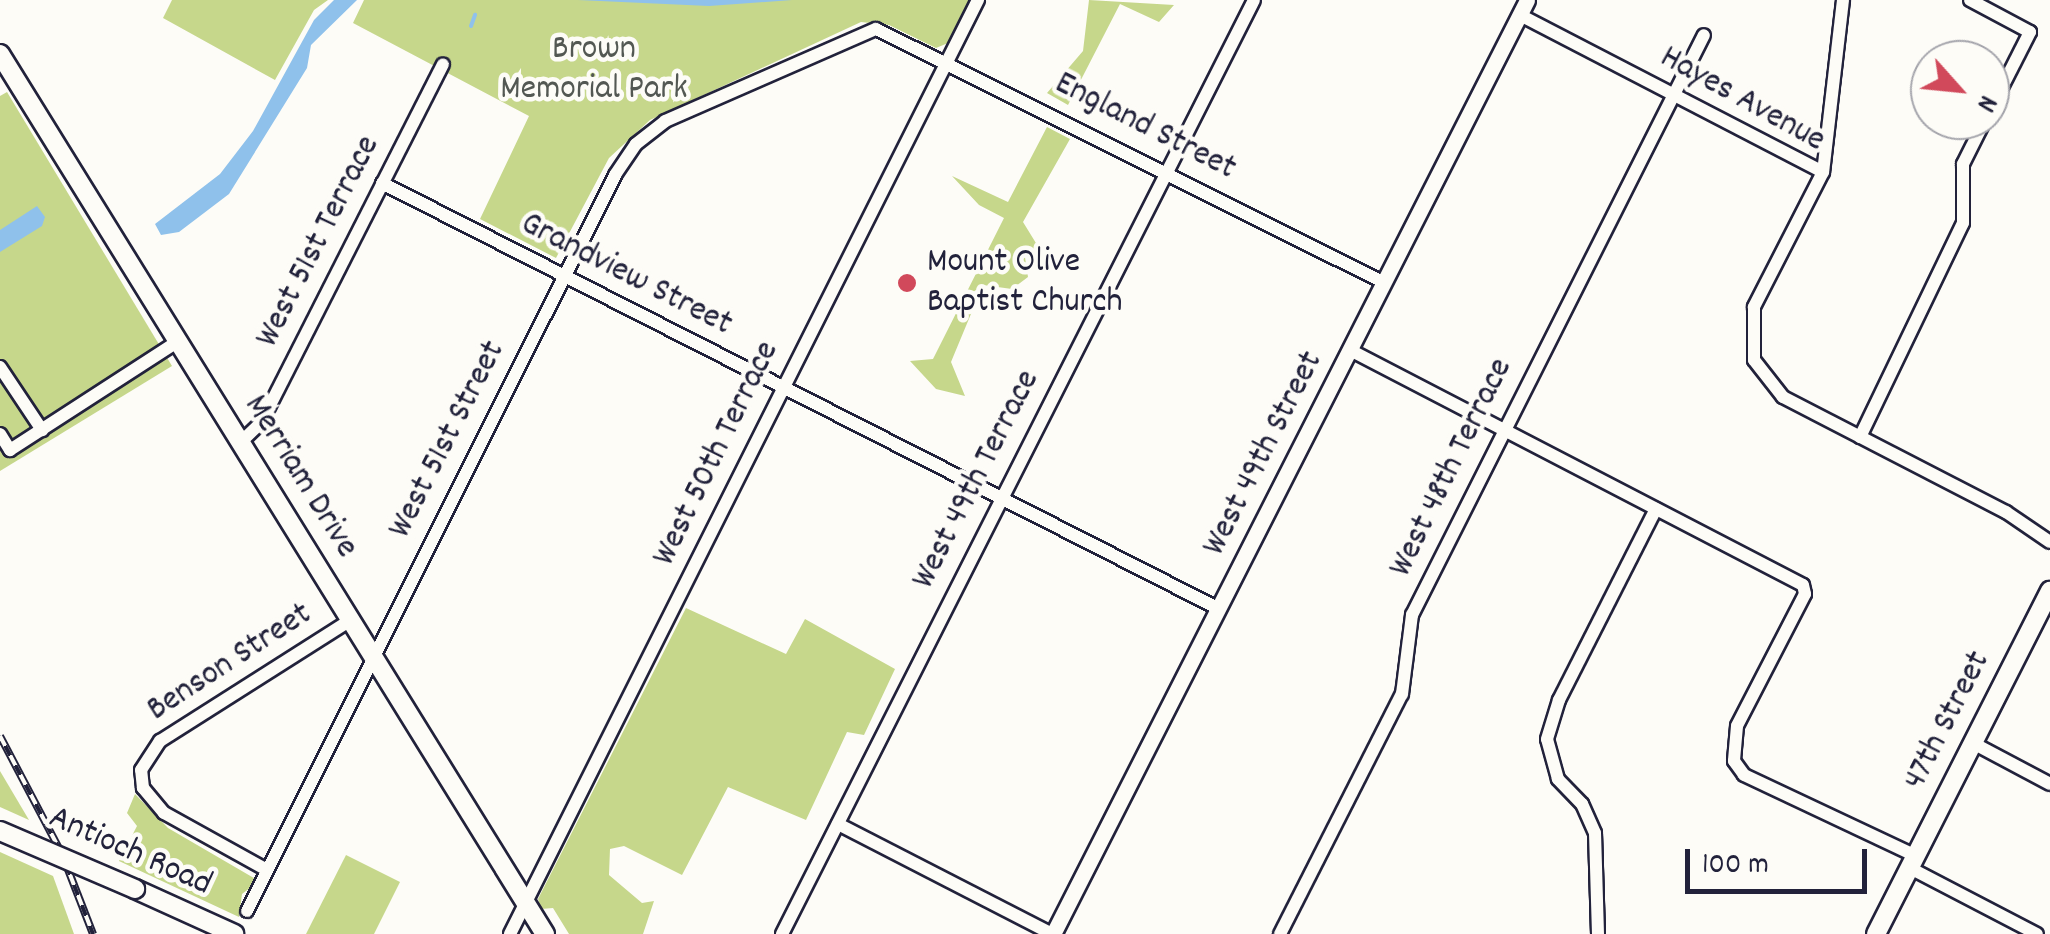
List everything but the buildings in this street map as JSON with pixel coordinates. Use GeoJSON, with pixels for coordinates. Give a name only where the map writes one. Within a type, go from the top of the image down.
{"type":"FeatureCollection","features":[{"type":"Feature","properties":{"kind":"main road","name":"Merriam Drive"},"geometry":{"type":"LineString","coordinates":[[0,54],[545,934]]}},
{"type":"Feature","properties":{"kind":"main road","name":"47th Street"},"geometry":{"type":"LineString","coordinates":[[1876,934],[2049,596]]}},
{"type":"Feature","properties":{"kind":"main road","name":"Antioch Road"},"geometry":{"type":"LineString","coordinates":[[0,831],[234,934]]}},
{"type":"Feature","properties":{"kind":"street","name":"West 50th Terrace"},"geometry":{"type":"LineString","coordinates":[[510,934],[978,0]]}},
{"type":"Feature","properties":{"kind":"street","name":"West 49th Terrace"},"geometry":{"type":"LineString","coordinates":[[782,934],[1254,0]]}},
{"type":"Feature","properties":{"kind":"street"},"geometry":{"type":"LineString","coordinates":[[1823,172],[1843,0]]}},
{"type":"Feature","properties":{"kind":"street"},"geometry":{"type":"LineString","coordinates":[[1970,0],[2030,32],[2010,72]]}},
{"type":"Feature","properties":{"kind":"street","name":"Hayes Avenue"},"geometry":{"type":"LineString","coordinates":[[1524,7],[1674,95],[1823,172],[1754,307],[1749,342],[1763,378],[1783,397],[2050,542]]}},
{"type":"Feature","properties":{"kind":"street","name":"West 49th Street"},"geometry":{"type":"LineString","coordinates":[[1053,934],[1524,7]]}},
{"type":"Feature","properties":{"kind":"street","name":"England Street"},"geometry":{"type":"LineString","coordinates":[[624,159],[666,121],[876,29],[1385,283]]}},
{"type":"Feature","properties":{"kind":"street","name":"West 48th Terrace"},"geometry":{"type":"LineString","coordinates":[[1280,934],[1402,694],[1412,615],[1704,35]]}},
{"type":"Feature","properties":{"kind":"street","name":"West 51st Terrace"},"geometry":{"type":"LineString","coordinates":[[241,442],[261,422],[443,64]]}},
{"type":"Feature","properties":{"kind":"street"},"geometry":{"type":"LineString","coordinates":[[1860,437],[1963,223],[1963,164],[1976,140]]}},
{"type":"Feature","properties":{"kind":"street","name":"West 51st Street"},"geometry":{"type":"LineString","coordinates":[[247,911],[624,159]]}},
{"type":"Feature","properties":{"kind":"street","name":"Grandview Street"},"geometry":{"type":"LineString","coordinates":[[382,184],[1219,609]]}},
{"type":"Feature","properties":{"kind":"street"},"geometry":{"type":"LineString","coordinates":[[0,434],[10,450],[177,342]]}},
{"type":"Feature","properties":{"kind":"street"},"geometry":{"type":"LineString","coordinates":[[1350,350],[1803,585],[1790,623],[1730,745],[1744,774],[1913,862],[2036,934]]}},
{"type":"Feature","properties":{"kind":"street"},"geometry":{"type":"LineString","coordinates":[[0,367],[42,430]]}},
{"type":"Feature","properties":{"kind":"street"},"geometry":{"type":"LineString","coordinates":[[1598,934],[1595,832],[1582,804],[1558,779],[1546,739],[1559,700],[1656,509]]}},
{"type":"Feature","properties":{"kind":"street","name":"Benson Street"},"geometry":{"type":"LineString","coordinates":[[268,870],[164,813],[143,788],[142,770],[160,741],[351,620]]}},
{"type":"Feature","properties":{"kind":"street"},"geometry":{"type":"LineString","coordinates":[[1974,743],[2050,784]]}},
{"type":"Feature","properties":{"kind":"street"},"geometry":{"type":"LineString","coordinates":[[838,824],[1053,934]]}},
{"type":"Feature","properties":{"kind":"green space"},"geometry":{"type":"Polygon","coordinates":[[[172,0],[328,0],[314,10],[275,80],[163,18],[172,0]]]}},
{"type":"Feature","properties":{"kind":"green space","name":"Brown Memorial Park"},"geometry":{"type":"Polygon","coordinates":[[[364,0],[970,0],[948,43],[936,48],[889,25],[861,22],[650,120],[609,158],[556,258],[480,219],[529,116],[353,23],[364,0]]]}},
{"type":"Feature","properties":{"kind":"green space"},"geometry":{"type":"Polygon","coordinates":[[[1089,0],[1174,5],[1159,22],[1120,4],[1068,105],[1047,93],[1083,51],[1089,0]]]}},
{"type":"Feature","properties":{"kind":"green space"},"geometry":{"type":"Polygon","coordinates":[[[7,92],[172,366],[0,471],[0,96],[7,92]]]}},
{"type":"Feature","properties":{"kind":"green space"},"geometry":{"type":"Polygon","coordinates":[[[1047,127],[1070,139],[1023,222],[1039,248],[1024,251],[1028,277],[1012,289],[983,285],[951,362],[965,396],[936,389],[910,361],[933,359],[1004,218],[979,205],[952,176],[1008,202],[1047,127]]]}},
{"type":"Feature","properties":{"kind":"green space"},"geometry":{"type":"Polygon","coordinates":[[[686,608],[786,654],[805,619],[895,669],[864,735],[847,732],[806,820],[728,787],[682,875],[624,846],[610,849],[609,875],[642,903],[654,901],[643,934],[569,934],[553,908],[541,909],[538,899],[686,608]]]}},
{"type":"Feature","properties":{"kind":"green space"},"geometry":{"type":"Polygon","coordinates":[[[0,771],[29,820],[0,807],[0,771]]]}},
{"type":"Feature","properties":{"kind":"green space"},"geometry":{"type":"Polygon","coordinates":[[[135,794],[168,828],[259,881],[242,894],[239,917],[119,861],[137,826],[127,813],[135,794]]]}},
{"type":"Feature","properties":{"kind":"green space"},"geometry":{"type":"Polygon","coordinates":[[[0,852],[53,876],[74,934],[0,934],[0,852]]]}},
{"type":"Feature","properties":{"kind":"green space"},"geometry":{"type":"Polygon","coordinates":[[[346,855],[400,882],[374,934],[306,934],[346,855]]]}},
{"type":"Feature","properties":{"kind":"water"},"geometry":{"type":"Polygon","coordinates":[[[334,0],[357,0],[311,45],[307,68],[229,194],[179,232],[161,235],[155,224],[220,174],[253,131],[314,20],[334,0]]]}},
{"type":"Feature","properties":{"kind":"water"},"geometry":{"type":"Polygon","coordinates":[[[578,0],[792,0],[709,6],[578,0]]]}},
{"type":"Feature","properties":{"kind":"water"},"geometry":{"type":"Polygon","coordinates":[[[37,206],[45,217],[42,226],[0,252],[0,230],[37,206]]]}},
{"type":"Feature","properties":{"kind":"waterway"},"geometry":{"type":"LineString","coordinates":[[471,26],[475,15]]}},
{"type":"Feature","properties":{"kind":"railway"},"geometry":{"type":"LineString","coordinates":[[0,736],[62,854],[93,934]]}},
{"type":"Feature","properties":{"kind":"place","name":"Mount Olive Baptist Church"},"geometry":{"type":"Point","coordinates":[907,283]}}]}
